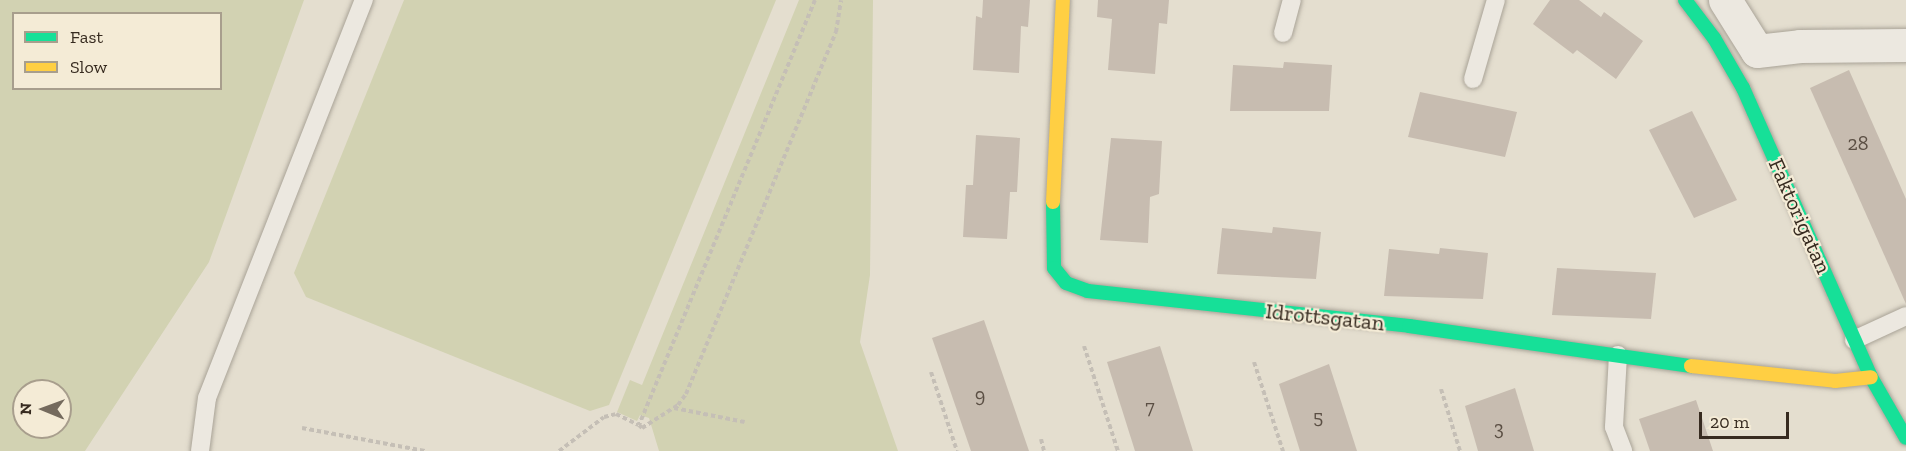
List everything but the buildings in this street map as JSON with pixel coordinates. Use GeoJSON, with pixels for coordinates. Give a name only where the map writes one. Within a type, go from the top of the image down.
{"type":"FeatureCollection","features":[{"type":"Feature","properties":{"kind":"street","name":"Idrottsgatan"},"geometry":{"type":"LineString","coordinates":[[1063,0],[1051,241],[1054,268],[1066,283],[1088,291],[1409,326],[1772,376],[1836,381],[1870,377]]}},
{"type":"Feature","properties":{"kind":"street","name":"Faktorigatan"},"geometry":{"type":"LineString","coordinates":[[1684,0],[1713,38],[1743,88],[1870,377],[1906,438]]}},
{"type":"Feature","properties":{"kind":"street"},"geometry":{"type":"LineString","coordinates":[[1725,0],[1757,51],[1800,46],[1906,45]]}},
{"type":"Feature","properties":{"kind":"lane"},"geometry":{"type":"LineString","coordinates":[[200,451],[207,398],[364,0]]}},
{"type":"Feature","properties":{"kind":"lane"},"geometry":{"type":"LineString","coordinates":[[1283,33],[1292,0]]}},
{"type":"Feature","properties":{"kind":"lane"},"geometry":{"type":"LineString","coordinates":[[1473,80],[1496,0]]}},
{"type":"Feature","properties":{"kind":"lane"},"geometry":{"type":"LineString","coordinates":[[1854,340],[1906,316]]}},
{"type":"Feature","properties":{"kind":"lane"},"geometry":{"type":"LineString","coordinates":[[1618,355],[1614,428],[1623,451]]}},
{"type":"Feature","properties":{"kind":"path"},"geometry":{"type":"LineString","coordinates":[[639,425],[815,0]]}},
{"type":"Feature","properties":{"kind":"path"},"geometry":{"type":"LineString","coordinates":[[559,451],[604,417],[616,414],[642,428],[673,408],[694,376],[836,32],[841,0]]}},
{"type":"Feature","properties":{"kind":"path"},"geometry":{"type":"LineString","coordinates":[[1084,346],[1118,451]]}},
{"type":"Feature","properties":{"kind":"path"},"geometry":{"type":"LineString","coordinates":[[1254,362],[1283,451]]}},
{"type":"Feature","properties":{"kind":"path"},"geometry":{"type":"LineString","coordinates":[[931,372],[957,451]]}},
{"type":"Feature","properties":{"kind":"path"},"geometry":{"type":"LineString","coordinates":[[1441,390],[1460,451]]}},
{"type":"Feature","properties":{"kind":"path"},"geometry":{"type":"LineString","coordinates":[[673,408],[746,422]]}},
{"type":"Feature","properties":{"kind":"path"},"geometry":{"type":"LineString","coordinates":[[302,428],[425,451]]}},
{"type":"Feature","properties":{"kind":"path"},"geometry":{"type":"LineString","coordinates":[[1041,439],[1044,451]]}},
{"type":"Feature","properties":{"kind":"green space"},"geometry":{"type":"Polygon","coordinates":[[[0,0],[304,0],[209,262],[85,451],[0,451],[0,0]]]}},
{"type":"Feature","properties":{"kind":"green space"},"geometry":{"type":"Polygon","coordinates":[[[404,0],[776,0],[609,405],[590,411],[306,297],[294,273],[404,0]]]}},
{"type":"Feature","properties":{"kind":"green space"},"geometry":{"type":"Polygon","coordinates":[[[799,0],[873,0],[870,275],[860,342],[898,451],[659,451],[649,418],[640,415],[637,421],[617,412],[630,380],[642,385],[799,0]]]}},
{"type":"Feature","properties":{"kind":"traffic: fast"},"geometry":{"type":"LineString","coordinates":[[1685,0],[1714,38],[1743,88],[1871,377],[1906,438]]}},
{"type":"Feature","properties":{"kind":"traffic: fast"},"geometry":{"type":"LineString","coordinates":[[1053,202],[1054,268],[1066,283],[1088,291],[1409,326],[1691,366]]}},
{"type":"Feature","properties":{"kind":"traffic: slow"},"geometry":{"type":"LineString","coordinates":[[1053,202],[1063,0]]}},
{"type":"Feature","properties":{"kind":"traffic: slow"},"geometry":{"type":"LineString","coordinates":[[1691,366],[1835,381],[1871,377]]}}]}
